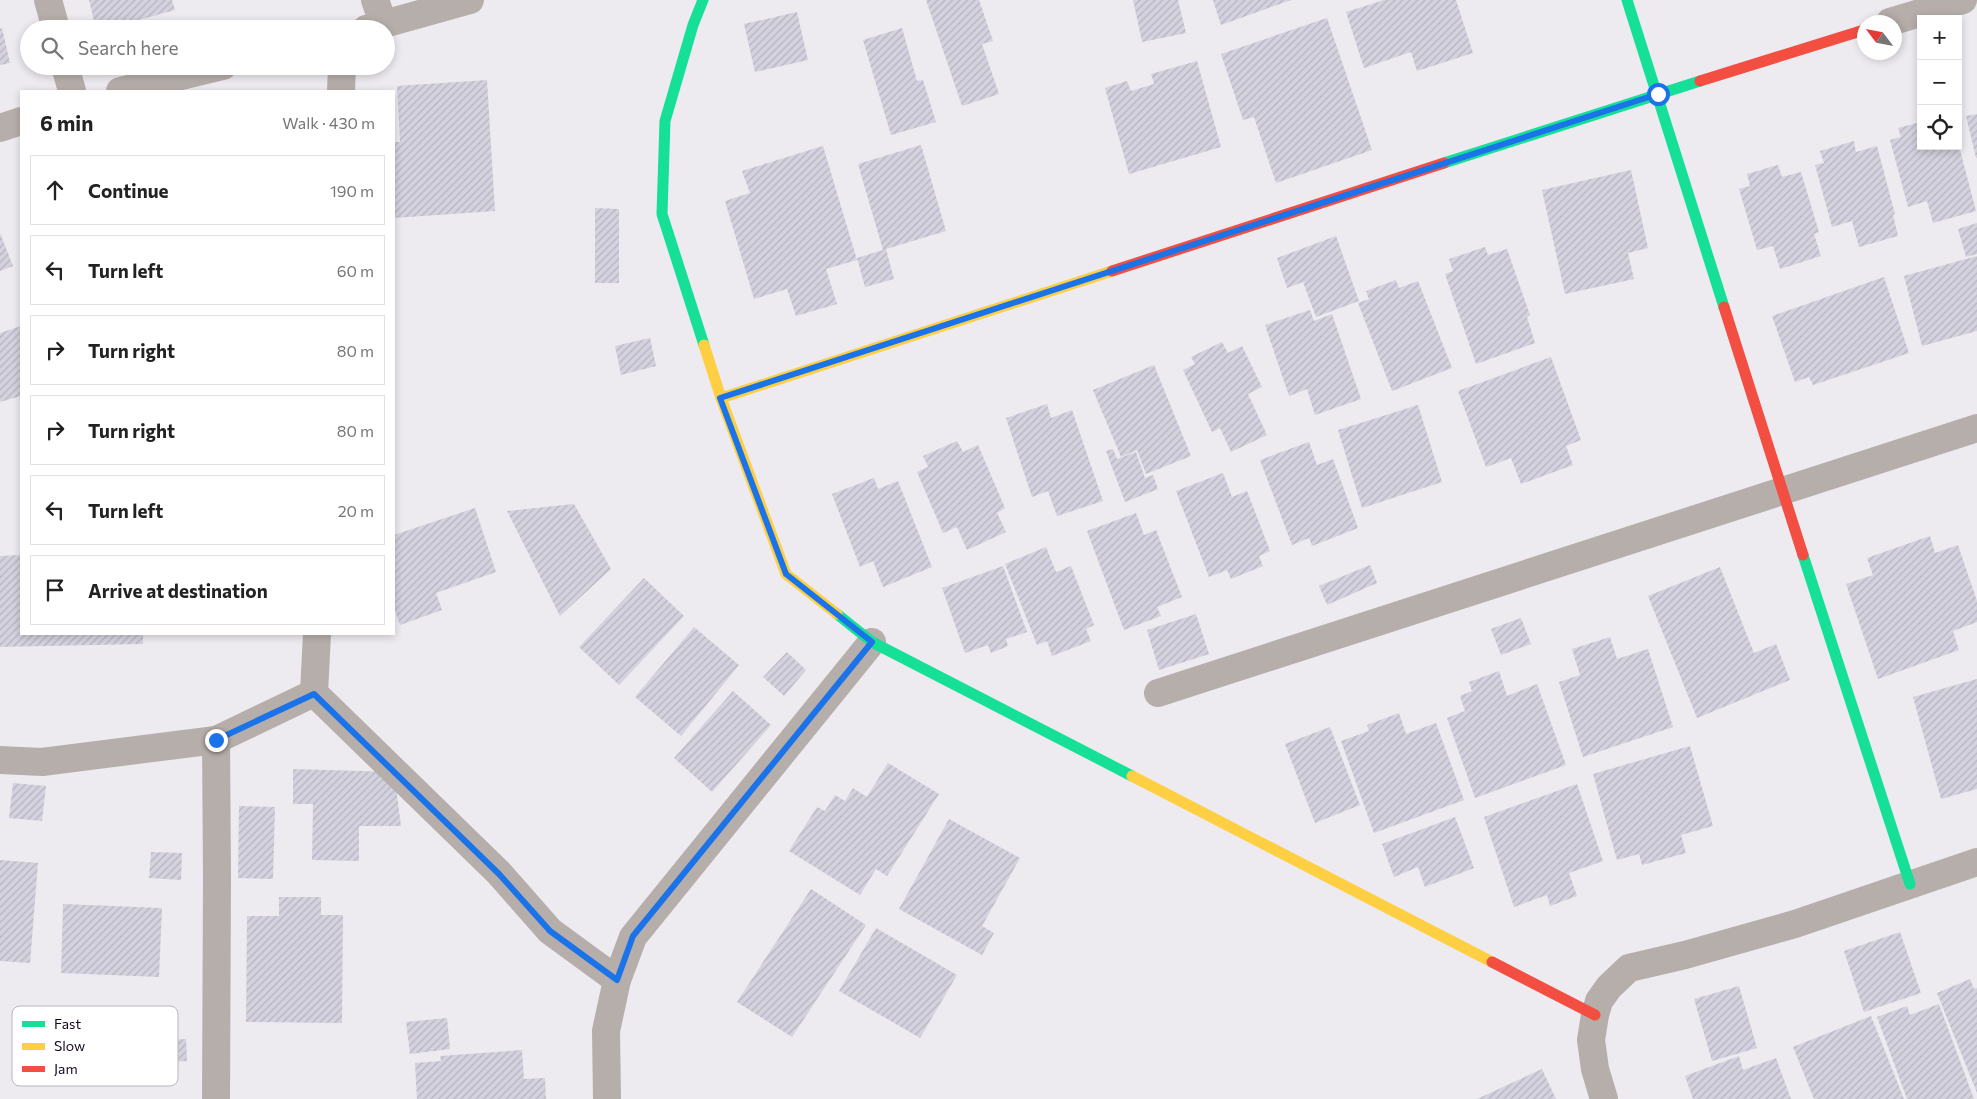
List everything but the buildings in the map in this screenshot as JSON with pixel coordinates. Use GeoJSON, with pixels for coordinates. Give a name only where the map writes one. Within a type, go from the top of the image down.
{"type":"FeatureCollection","features":[{"type":"Feature","properties":{"kind":"street"},"geometry":{"type":"LineString","coordinates":[[48,0],[54,20]]}},
{"type":"Feature","properties":{"kind":"street"},"geometry":{"type":"LineString","coordinates":[[375,17],[470,0]]}},
{"type":"Feature","properties":{"kind":"street"},"geometry":{"type":"LineString","coordinates":[[703,0],[692,25],[665,121],[662,214],[720,398],[786,574],[872,642],[1595,1015]]}},
{"type":"Feature","properties":{"kind":"street"},"geometry":{"type":"LineString","coordinates":[[1626,0],[1658,94],[1783,492],[1910,884]]}},
{"type":"Feature","properties":{"kind":"street"},"geometry":{"type":"LineString","coordinates":[[1902,18],[1963,0]]}},
{"type":"Feature","properties":{"kind":"street"},"geometry":{"type":"LineString","coordinates":[[720,398],[1658,94],[1857,32]]}},
{"type":"Feature","properties":{"kind":"street"},"geometry":{"type":"LineString","coordinates":[[68,75],[72,90]]}},
{"type":"Feature","properties":{"kind":"street"},"geometry":{"type":"LineString","coordinates":[[124,90],[185,75]]}},
{"type":"Feature","properties":{"kind":"street"},"geometry":{"type":"LineString","coordinates":[[341,90],[342,75]]}},
{"type":"Feature","properties":{"kind":"street"},"geometry":{"type":"LineString","coordinates":[[0,128],[20,121]]}},
{"type":"Feature","properties":{"kind":"street"},"geometry":{"type":"LineString","coordinates":[[1158,693],[1977,428]]}},
{"type":"Feature","properties":{"kind":"street"},"geometry":{"type":"LineString","coordinates":[[317,635],[314,694],[499,874],[550,931],[617,980]]}},
{"type":"Feature","properties":{"kind":"street"},"geometry":{"type":"LineString","coordinates":[[606,1099],[606,1031],[617,980],[633,936],[872,642]]}},
{"type":"Feature","properties":{"kind":"street"},"geometry":{"type":"LineString","coordinates":[[0,760],[42,762],[216,740],[314,694]]}},
{"type":"Feature","properties":{"kind":"street"},"geometry":{"type":"LineString","coordinates":[[216,740],[216,1099]]}},
{"type":"Feature","properties":{"kind":"street"},"geometry":{"type":"LineString","coordinates":[[1604,1099],[1595,1069],[1591,1040],[1595,1015],[1599,1001],[1609,987],[1629,968],[1685,955],[1795,924],[1977,862]]}},
{"type":"Feature","properties":{"kind":"traffic: fast"},"geometry":{"type":"LineString","coordinates":[[703,0],[693,25],[665,121],[662,214],[704,345]]}},
{"type":"Feature","properties":{"kind":"traffic: fast"},"geometry":{"type":"LineString","coordinates":[[1627,0],[1724,307]]}},
{"type":"Feature","properties":{"kind":"traffic: fast"},"geometry":{"type":"LineString","coordinates":[[1444,163],[1700,81]]}},
{"type":"Feature","properties":{"kind":"traffic: fast"},"geometry":{"type":"LineString","coordinates":[[1803,555],[1910,884]]}},
{"type":"Feature","properties":{"kind":"traffic: fast"},"geometry":{"type":"LineString","coordinates":[[837,614],[872,642],[1132,776]]}},
{"type":"Feature","properties":{"kind":"traffic: slow"},"geometry":{"type":"LineString","coordinates":[[721,398],[1112,271]]}},
{"type":"Feature","properties":{"kind":"traffic: slow"},"geometry":{"type":"LineString","coordinates":[[704,345],[721,398],[786,574],[837,614]]}},
{"type":"Feature","properties":{"kind":"traffic: slow"},"geometry":{"type":"LineString","coordinates":[[1132,776],[1492,962]]}},
{"type":"Feature","properties":{"kind":"traffic: jam"},"geometry":{"type":"LineString","coordinates":[[1700,81],[1857,32]]}},
{"type":"Feature","properties":{"kind":"traffic: jam"},"geometry":{"type":"LineString","coordinates":[[1112,271],[1444,163]]}},
{"type":"Feature","properties":{"kind":"traffic: jam"},"geometry":{"type":"LineString","coordinates":[[1724,307],[1803,555]]}},
{"type":"Feature","properties":{"kind":"traffic: jam"},"geometry":{"type":"LineString","coordinates":[[1492,962],[1595,1015]]}},
{"type":"Feature","properties":{"kind":"route"},"geometry":{"type":"LineString","coordinates":[[216,740],[314,694],[499,874],[550,931],[617,980],[633,936],[872,642],[786,574],[720,398],[1658,94]]}}]}
